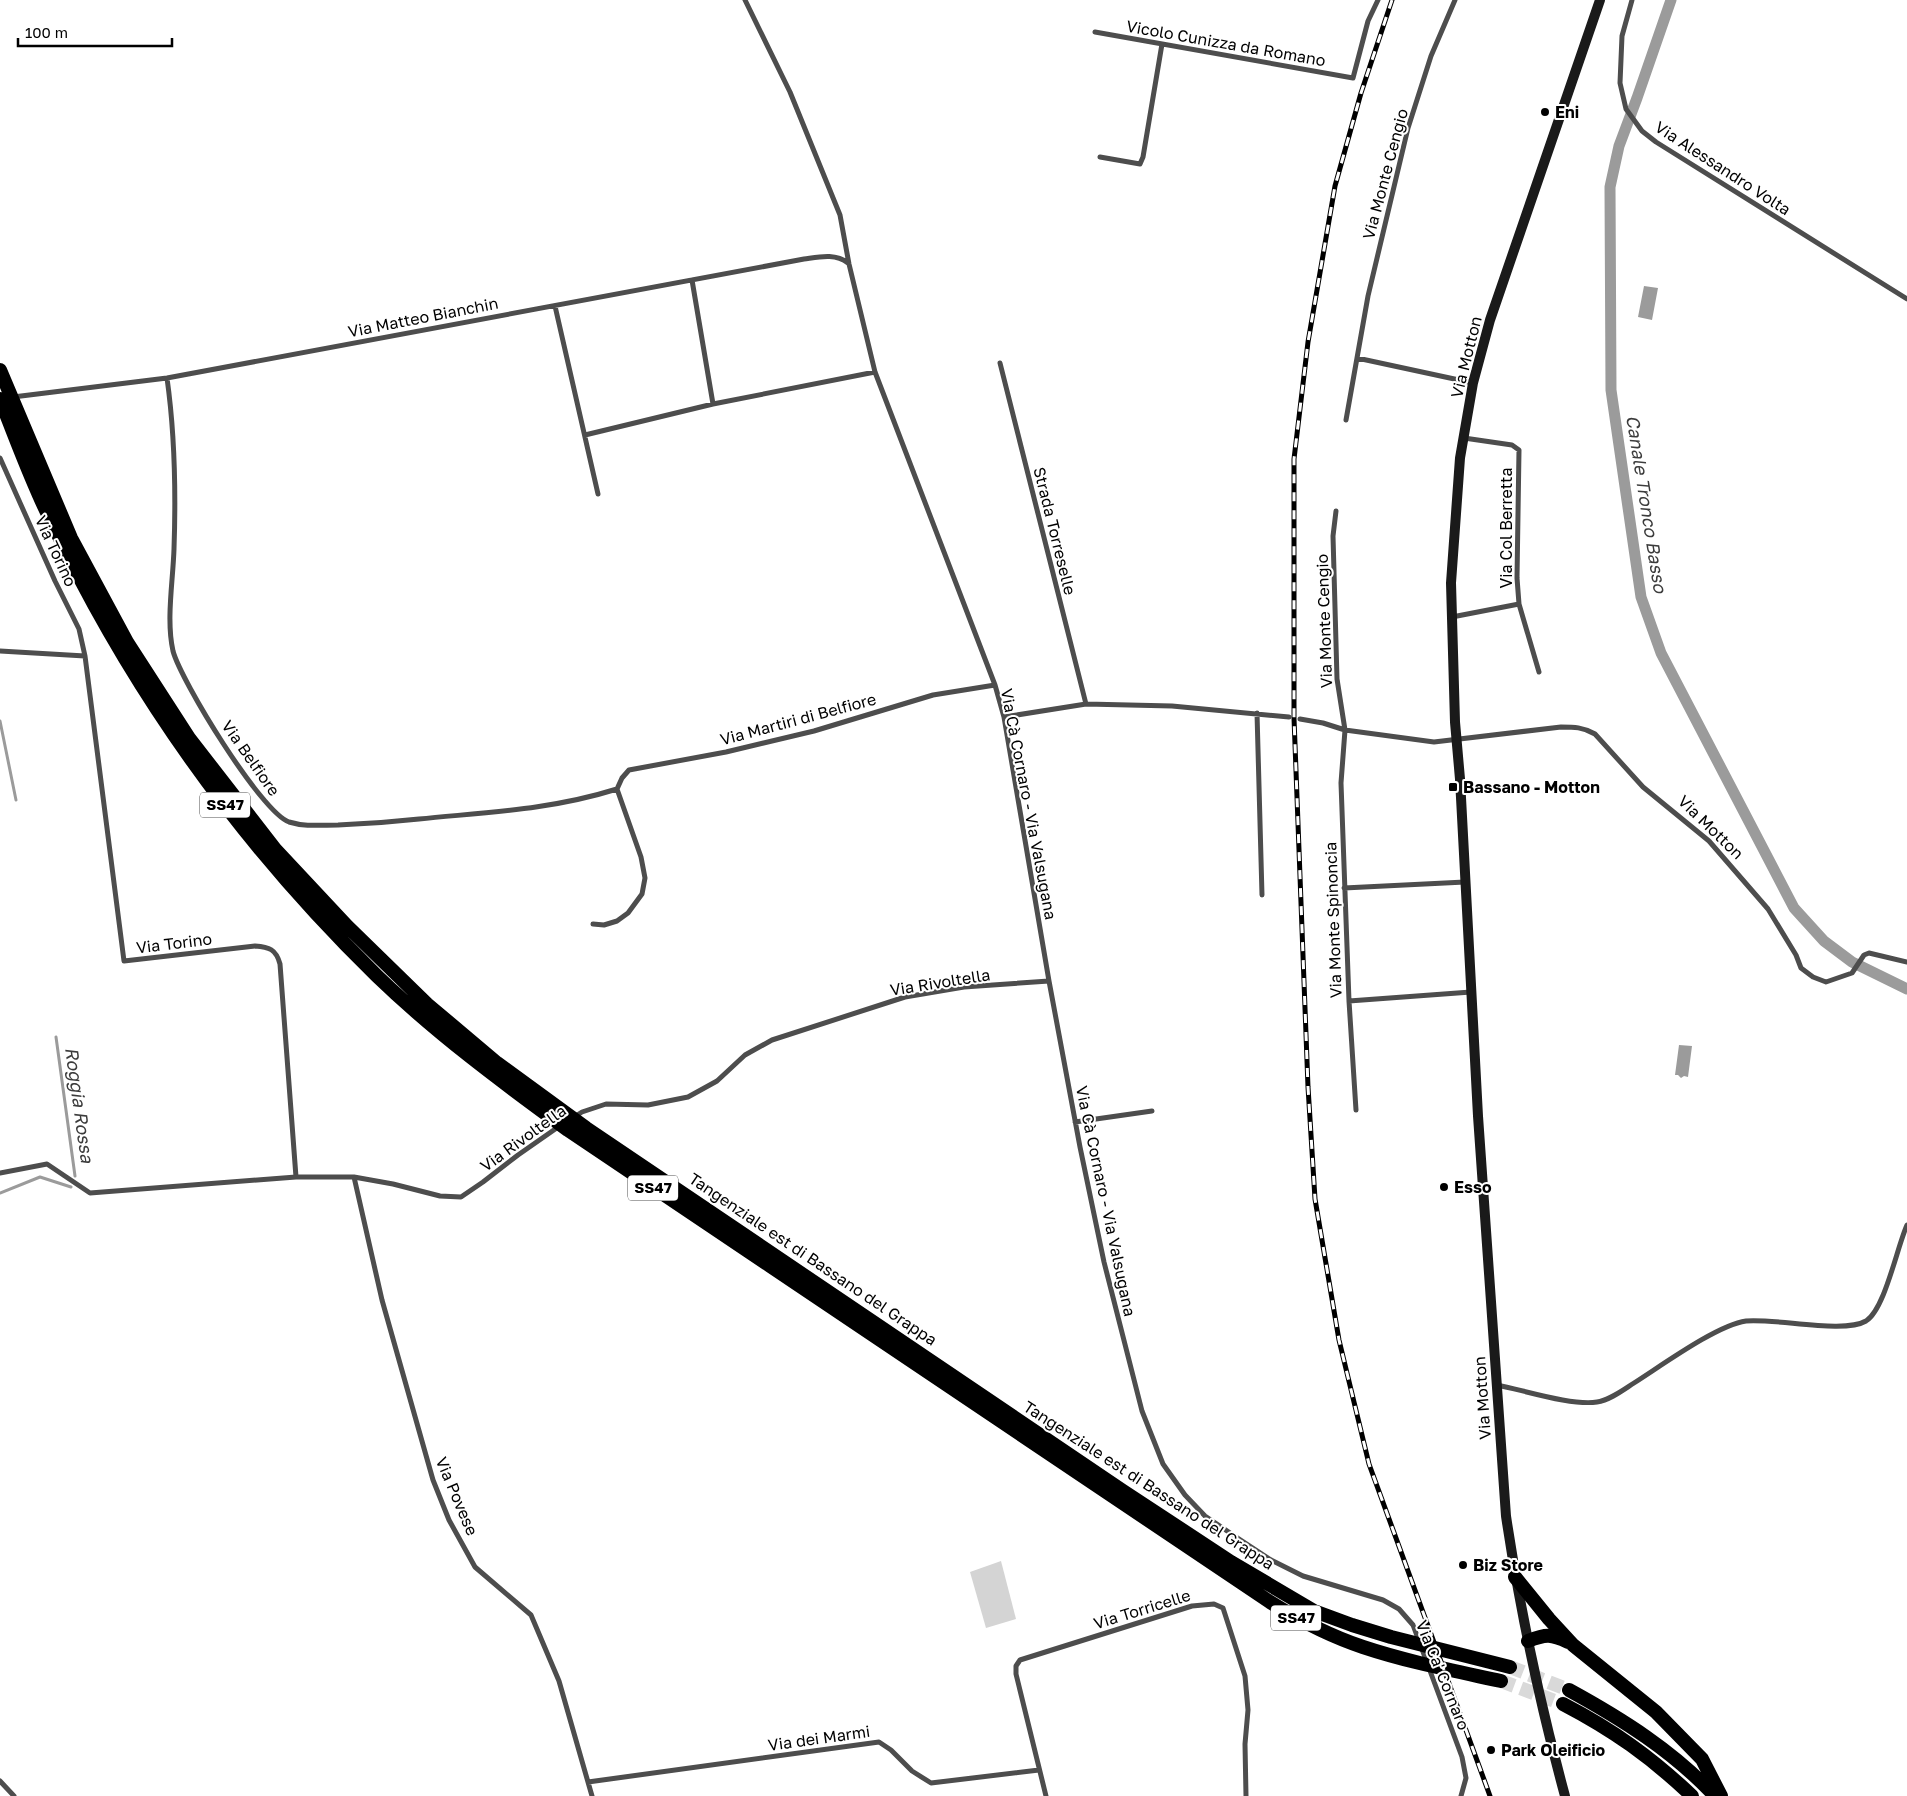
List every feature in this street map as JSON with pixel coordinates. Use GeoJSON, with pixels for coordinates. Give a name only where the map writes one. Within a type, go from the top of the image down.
{"type":"FeatureCollection","features":[{"type":"Feature","properties":{"kind":"highway","name":"Tangenziale est di Bassano del Grappa"},"geometry":{"type":"LineString","coordinates":[[0,370],[5,400],[71,538],[127,642],[189,738],[275,849],[347,926],[427,1004],[574,1127],[865,1323],[1231,1562],[1314,1611],[1391,1637],[1510,1667]]}},
{"type":"Feature","properties":{"kind":"highway","name":"Tangenziale est di Bassano del Grappa"},"geometry":{"type":"LineString","coordinates":[[879,1332],[1288,1613],[1326,1633],[1363,1647],[1409,1660],[1501,1681]]}},
{"type":"Feature","properties":{"kind":"highway"},"geometry":{"type":"LineString","coordinates":[[1515,1577],[1573,1645],[1622,1683],[1702,1759],[1721,1796]]}},
{"type":"Feature","properties":{"kind":"highway"},"geometry":{"type":"LineString","coordinates":[[1528,1641],[1543,1635],[1554,1635],[1573,1645]]}},
{"type":"Feature","properties":{"kind":"highway"},"geometry":{"type":"LineString","coordinates":[[1569,1690],[1645,1734],[1695,1776],[1715,1796]]}},
{"type":"Feature","properties":{"kind":"highway"},"geometry":{"type":"LineString","coordinates":[[1563,1704],[1599,1723],[1635,1747],[1692,1796]]}},
{"type":"Feature","properties":{"kind":"main road","name":"Via Motton"},"geometry":{"type":"LineString","coordinates":[[1565,1796],[1546,1724],[1528,1641],[1515,1577],[1506,1516],[1471,992],[1458,739],[1455,722],[1451,583],[1460,458],[1473,383],[1490,320],[1600,0]]}},
{"type":"Feature","properties":{"kind":"street","name":"Via Cà Cornaro - Via Valsugana"},"geometry":{"type":"LineString","coordinates":[[745,0],[790,92],[840,215],[849,264],[876,372],[995,685],[1004,717],[1049,981],[1076,1122],[1118,1321],[1129,1355],[1142,1411],[1163,1464]]}},
{"type":"Feature","properties":{"kind":"street","name":"Vicolo Cunizza da Romano"},"geometry":{"type":"LineString","coordinates":[[1094,32],[1353,78],[1368,21],[1378,0]]}},
{"type":"Feature","properties":{"kind":"street","name":"Via Monte Cengio"},"geometry":{"type":"LineString","coordinates":[[1346,420],[1368,296],[1408,128],[1431,56],[1454,0]]}},
{"type":"Feature","properties":{"kind":"street","name":"Via Alessandro Volta"},"geometry":{"type":"LineString","coordinates":[[1632,0],[1622,36],[1620,83],[1626,109],[1636,124],[1656,142],[1907,299]]}},
{"type":"Feature","properties":{"kind":"street"},"geometry":{"type":"LineString","coordinates":[[1100,157],[1140,164],[1143,157],[1162,44]]}},
{"type":"Feature","properties":{"kind":"street","name":"Via Matteo Bianchin"},"geometry":{"type":"LineString","coordinates":[[5,400],[167,378],[804,259],[826,256],[839,258],[849,264]]}},
{"type":"Feature","properties":{"kind":"street"},"geometry":{"type":"LineString","coordinates":[[692,280],[713,404]]}},
{"type":"Feature","properties":{"kind":"street"},"geometry":{"type":"LineString","coordinates":[[554,306],[598,494]]}},
{"type":"Feature","properties":{"kind":"street"},"geometry":{"type":"LineString","coordinates":[[1357,358],[1473,383]]}},
{"type":"Feature","properties":{"kind":"street","name":"Strada Torreselle"},"geometry":{"type":"LineString","coordinates":[[1000,363],[1086,704]]}},
{"type":"Feature","properties":{"kind":"street"},"geometry":{"type":"LineString","coordinates":[[585,435],[713,404],[876,372]]}},
{"type":"Feature","properties":{"kind":"street","name":"Via Belfiore"},"geometry":{"type":"LineString","coordinates":[[167,378],[173,420],[176,494],[170,619],[173,651],[184,677],[206,714],[244,773],[271,808],[287,821],[307,826],[382,823],[524,810],[583,799],[617,789]]}},
{"type":"Feature","properties":{"kind":"street","name":"Via Col Berretta"},"geometry":{"type":"LineString","coordinates":[[1463,438],[1512,446],[1519,450],[1517,578],[1519,604],[1540,672]]}},
{"type":"Feature","properties":{"kind":"street","name":"Via Torino"},"geometry":{"type":"LineString","coordinates":[[0,458],[55,581],[79,629],[124,961],[255,946],[270,947],[277,954],[280,964],[296,1177]]}},
{"type":"Feature","properties":{"kind":"street","name":"Via Monte Cengio"},"geometry":{"type":"LineString","coordinates":[[1336,511],[1333,536],[1337,679],[1345,730]]}},
{"type":"Feature","properties":{"kind":"street","name":"Via Col Berretta"},"geometry":{"type":"LineString","coordinates":[[1452,617],[1519,604]]}},
{"type":"Feature","properties":{"kind":"street"},"geometry":{"type":"LineString","coordinates":[[0,651],[84,656]]}},
{"type":"Feature","properties":{"kind":"street","name":"Via Martiri di Belfiore"},"geometry":{"type":"LineString","coordinates":[[617,789],[622,778],[629,770],[726,752],[814,731],[933,695],[995,685]]}},
{"type":"Feature","properties":{"kind":"street"},"geometry":{"type":"LineString","coordinates":[[1004,717],[1086,704],[1172,706],[1289,717]]}},
{"type":"Feature","properties":{"kind":"street"},"geometry":{"type":"LineString","coordinates":[[1257,713],[1262,896]]}},
{"type":"Feature","properties":{"kind":"street"},"geometry":{"type":"LineString","coordinates":[[1300,719],[1323,723],[1345,730],[1434,742],[1458,739]]}},
{"type":"Feature","properties":{"kind":"street","name":"Via Motton"},"geometry":{"type":"LineString","coordinates":[[1458,739],[1561,727],[1580,727],[1588,730],[1595,734],[1643,786],[1709,841],[1768,908],[1796,955],[1801,968],[1813,977],[1826,982],[1852,973],[1864,955],[1869,953],[1907,962]]}},
{"type":"Feature","properties":{"kind":"street","name":"Via Monte Spinoncia"},"geometry":{"type":"LineString","coordinates":[[1345,730],[1341,783],[1344,888],[1348,1002],[1356,1110]]}},
{"type":"Feature","properties":{"kind":"street"},"geometry":{"type":"LineString","coordinates":[[593,924],[604,925],[617,921],[628,912],[642,894],[645,878],[641,857],[617,789]]}},
{"type":"Feature","properties":{"kind":"street"},"geometry":{"type":"LineString","coordinates":[[1344,888],[1465,882]]}},
{"type":"Feature","properties":{"kind":"street","name":"Via Rivoltella"},"geometry":{"type":"LineString","coordinates":[[0,1173],[47,1164],[90,1192],[296,1177],[354,1177],[393,1184],[440,1196],[461,1196],[552,1131],[582,1112],[606,1104],[648,1105],[688,1097],[717,1081],[745,1055],[772,1040],[905,997],[964,987],[1049,981]]}},
{"type":"Feature","properties":{"kind":"street"},"geometry":{"type":"LineString","coordinates":[[1348,1002],[1471,992]]}},
{"type":"Feature","properties":{"kind":"street"},"geometry":{"type":"LineString","coordinates":[[1076,1122],[1152,1111]]}},
{"type":"Feature","properties":{"kind":"street","name":"Via Povese"},"geometry":{"type":"LineString","coordinates":[[354,1177],[382,1300],[433,1480],[449,1520],[475,1567],[531,1616],[559,1681],[592,1796]]}},
{"type":"Feature","properties":{"kind":"street"},"geometry":{"type":"LineString","coordinates":[[1496,1385],[1578,1402],[1598,1402],[1619,1393],[1725,1328],[1745,1321],[1850,1326],[1867,1320],[1878,1309],[1907,1225]]}},
{"type":"Feature","properties":{"kind":"street","name":"Via Ca' Cornaro"},"geometry":{"type":"LineString","coordinates":[[1163,1464],[1185,1495],[1205,1516],[1271,1560],[1302,1576],[1328,1586],[1357,1592],[1399,1609],[1413,1625],[1462,1757],[1466,1778],[1461,1796]]}},
{"type":"Feature","properties":{"kind":"street","name":"Via Torricelle"},"geometry":{"type":"LineString","coordinates":[[1046,1796],[1016,1674],[1016,1666],[1020,1660],[1192,1606],[1214,1604],[1224,1608],[1245,1676],[1248,1710],[1245,1744],[1246,1796]]}},
{"type":"Feature","properties":{"kind":"street","name":"Via dei Marmi"},"geometry":{"type":"LineString","coordinates":[[588,1782],[879,1742],[891,1750],[912,1771],[930,1783],[1039,1770]]}},
{"type":"Feature","properties":{"kind":"street"},"geometry":{"type":"LineString","coordinates":[[0,1781],[14,1796]]}},
{"type":"Feature","properties":{"kind":"shaded area"},"geometry":{"type":"Polygon","coordinates":[[[1644,286],[1658,288],[1652,320],[1638,317],[1644,286]]]}},
{"type":"Feature","properties":{"kind":"shaded area"},"geometry":{"type":"Polygon","coordinates":[[[1679,1045],[1692,1046],[1688,1077],[1684,1076],[1681,1078],[1675,1075],[1679,1045]]]}},
{"type":"Feature","properties":{"kind":"shaded area"},"geometry":{"type":"Polygon","coordinates":[[[1001,1561],[1016,1619],[986,1628],[970,1572],[1001,1561]]]}},
{"type":"Feature","properties":{"kind":"waterway","name":"Canale Tronco Basso"},"geometry":{"type":"LineString","coordinates":[[1671,0],[1619,146],[1610,187],[1611,390],[1641,597],[1661,653],[1794,908],[1824,941],[1852,962],[1907,989]]}},
{"type":"Feature","properties":{"kind":"waterway","name":"Roggia Rossa"},"geometry":{"type":"LineString","coordinates":[[0,721],[16,800]]}},
{"type":"Feature","properties":{"kind":"waterway","name":"Roggia Rossa"},"geometry":{"type":"LineString","coordinates":[[56,1037],[75,1176]]}},
{"type":"Feature","properties":{"kind":"waterway","name":"Roggia Rossa"},"geometry":{"type":"LineString","coordinates":[[0,1193],[40,1177],[71,1187]]}},
{"type":"Feature","properties":{"kind":"tunnel"},"geometry":{"type":"LineString","coordinates":[[1510,1667],[1569,1690]]}},
{"type":"Feature","properties":{"kind":"tunnel"},"geometry":{"type":"LineString","coordinates":[[1501,1681],[1563,1704]]}},
{"type":"Feature","properties":{"kind":"railway"},"geometry":{"type":"LineString","coordinates":[[1392,0],[1361,93],[1335,186],[1308,342],[1294,459],[1294,718],[1308,1087],[1315,1199],[1339,1340],[1369,1464],[1490,1796]]}},
{"type":"Feature","properties":{"kind":"place","name":"Eni"},"geometry":{"type":"Point","coordinates":[1545,112]}},
{"type":"Feature","properties":{"kind":"place","name":"Bassano - Motton"},"geometry":{"type":"Point","coordinates":[1453,787]}},
{"type":"Feature","properties":{"kind":"place","name":"Esso"},"geometry":{"type":"Point","coordinates":[1444,1187]}},
{"type":"Feature","properties":{"kind":"place","name":"Biz Store"},"geometry":{"type":"Point","coordinates":[1463,1565]}},
{"type":"Feature","properties":{"kind":"place","name":"Park Oleificio"},"geometry":{"type":"Point","coordinates":[1491,1750]}}]}
